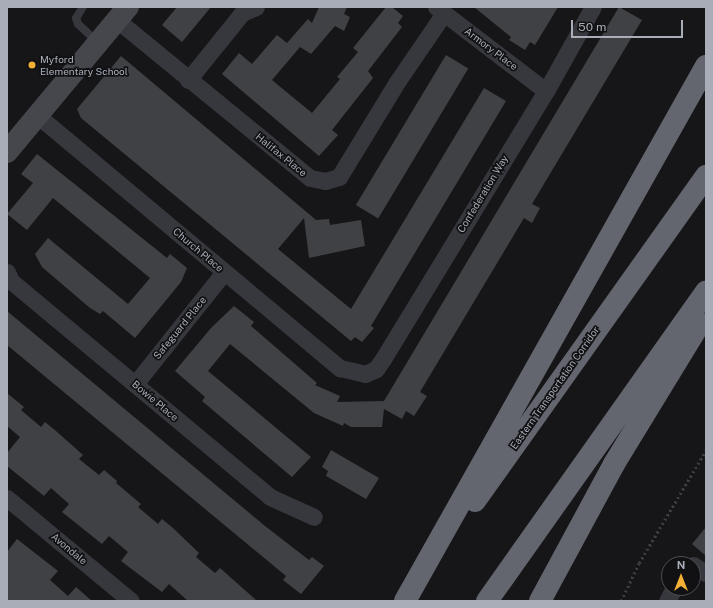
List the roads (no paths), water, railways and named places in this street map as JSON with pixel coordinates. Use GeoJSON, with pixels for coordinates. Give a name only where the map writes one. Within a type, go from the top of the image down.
{"type":"FeatureCollection","features":[{"type":"Feature","properties":{"kind":"highway"},"geometry":{"type":"LineString","coordinates":[[405,601],[706,66]]}},
{"type":"Feature","properties":{"kind":"highway","name":"Eastern Transportation Corridor"},"geometry":{"type":"LineString","coordinates":[[405,601],[706,176]]}},
{"type":"Feature","properties":{"kind":"highway"},"geometry":{"type":"LineString","coordinates":[[487,601],[706,292]]}},
{"type":"Feature","properties":{"kind":"highway"},"geometry":{"type":"LineString","coordinates":[[540,601],[614,464],[706,314]]}},
{"type":"Feature","properties":{"kind":"street"},"geometry":{"type":"LineString","coordinates":[[188,80],[242,13],[256,7]]}},
{"type":"Feature","properties":{"kind":"street","name":"Confederation Way"},"geometry":{"type":"LineString","coordinates":[[365,374],[376,369],[383,359],[546,91],[593,7]]}},
{"type":"Feature","properties":{"kind":"street","name":"Halifax Place"},"geometry":{"type":"LineString","coordinates":[[122,13],[188,80],[310,178],[325,181],[339,177],[440,10]]}},
{"type":"Feature","properties":{"kind":"street","name":"Armory Place"},"geometry":{"type":"LineString","coordinates":[[440,10],[546,91]]}},
{"type":"Feature","properties":{"kind":"street"},"geometry":{"type":"LineString","coordinates":[[7,152],[122,13]]}},
{"type":"Feature","properties":{"kind":"street","name":"Church Place"},"geometry":{"type":"LineString","coordinates":[[37,115],[340,368],[365,374]]}},
{"type":"Feature","properties":{"kind":"street","name":"Bowie Place"},"geometry":{"type":"LineString","coordinates":[[7,272],[11,281],[270,497],[314,517]]}},
{"type":"Feature","properties":{"kind":"street","name":"Safeguard Place"},"geometry":{"type":"LineString","coordinates":[[135,384],[224,272]]}},
{"type":"Feature","properties":{"kind":"street","name":"Avondale"},"geometry":{"type":"LineString","coordinates":[[7,498],[131,601]]}},
{"type":"Feature","properties":{"kind":"lane"},"geometry":{"type":"LineString","coordinates":[[83,7],[76,18],[78,24],[98,43]]}},
{"type":"Feature","properties":{"kind":"place","name":"Myford Elementary School"},"geometry":{"type":"Point","coordinates":[32,65]}}]}
